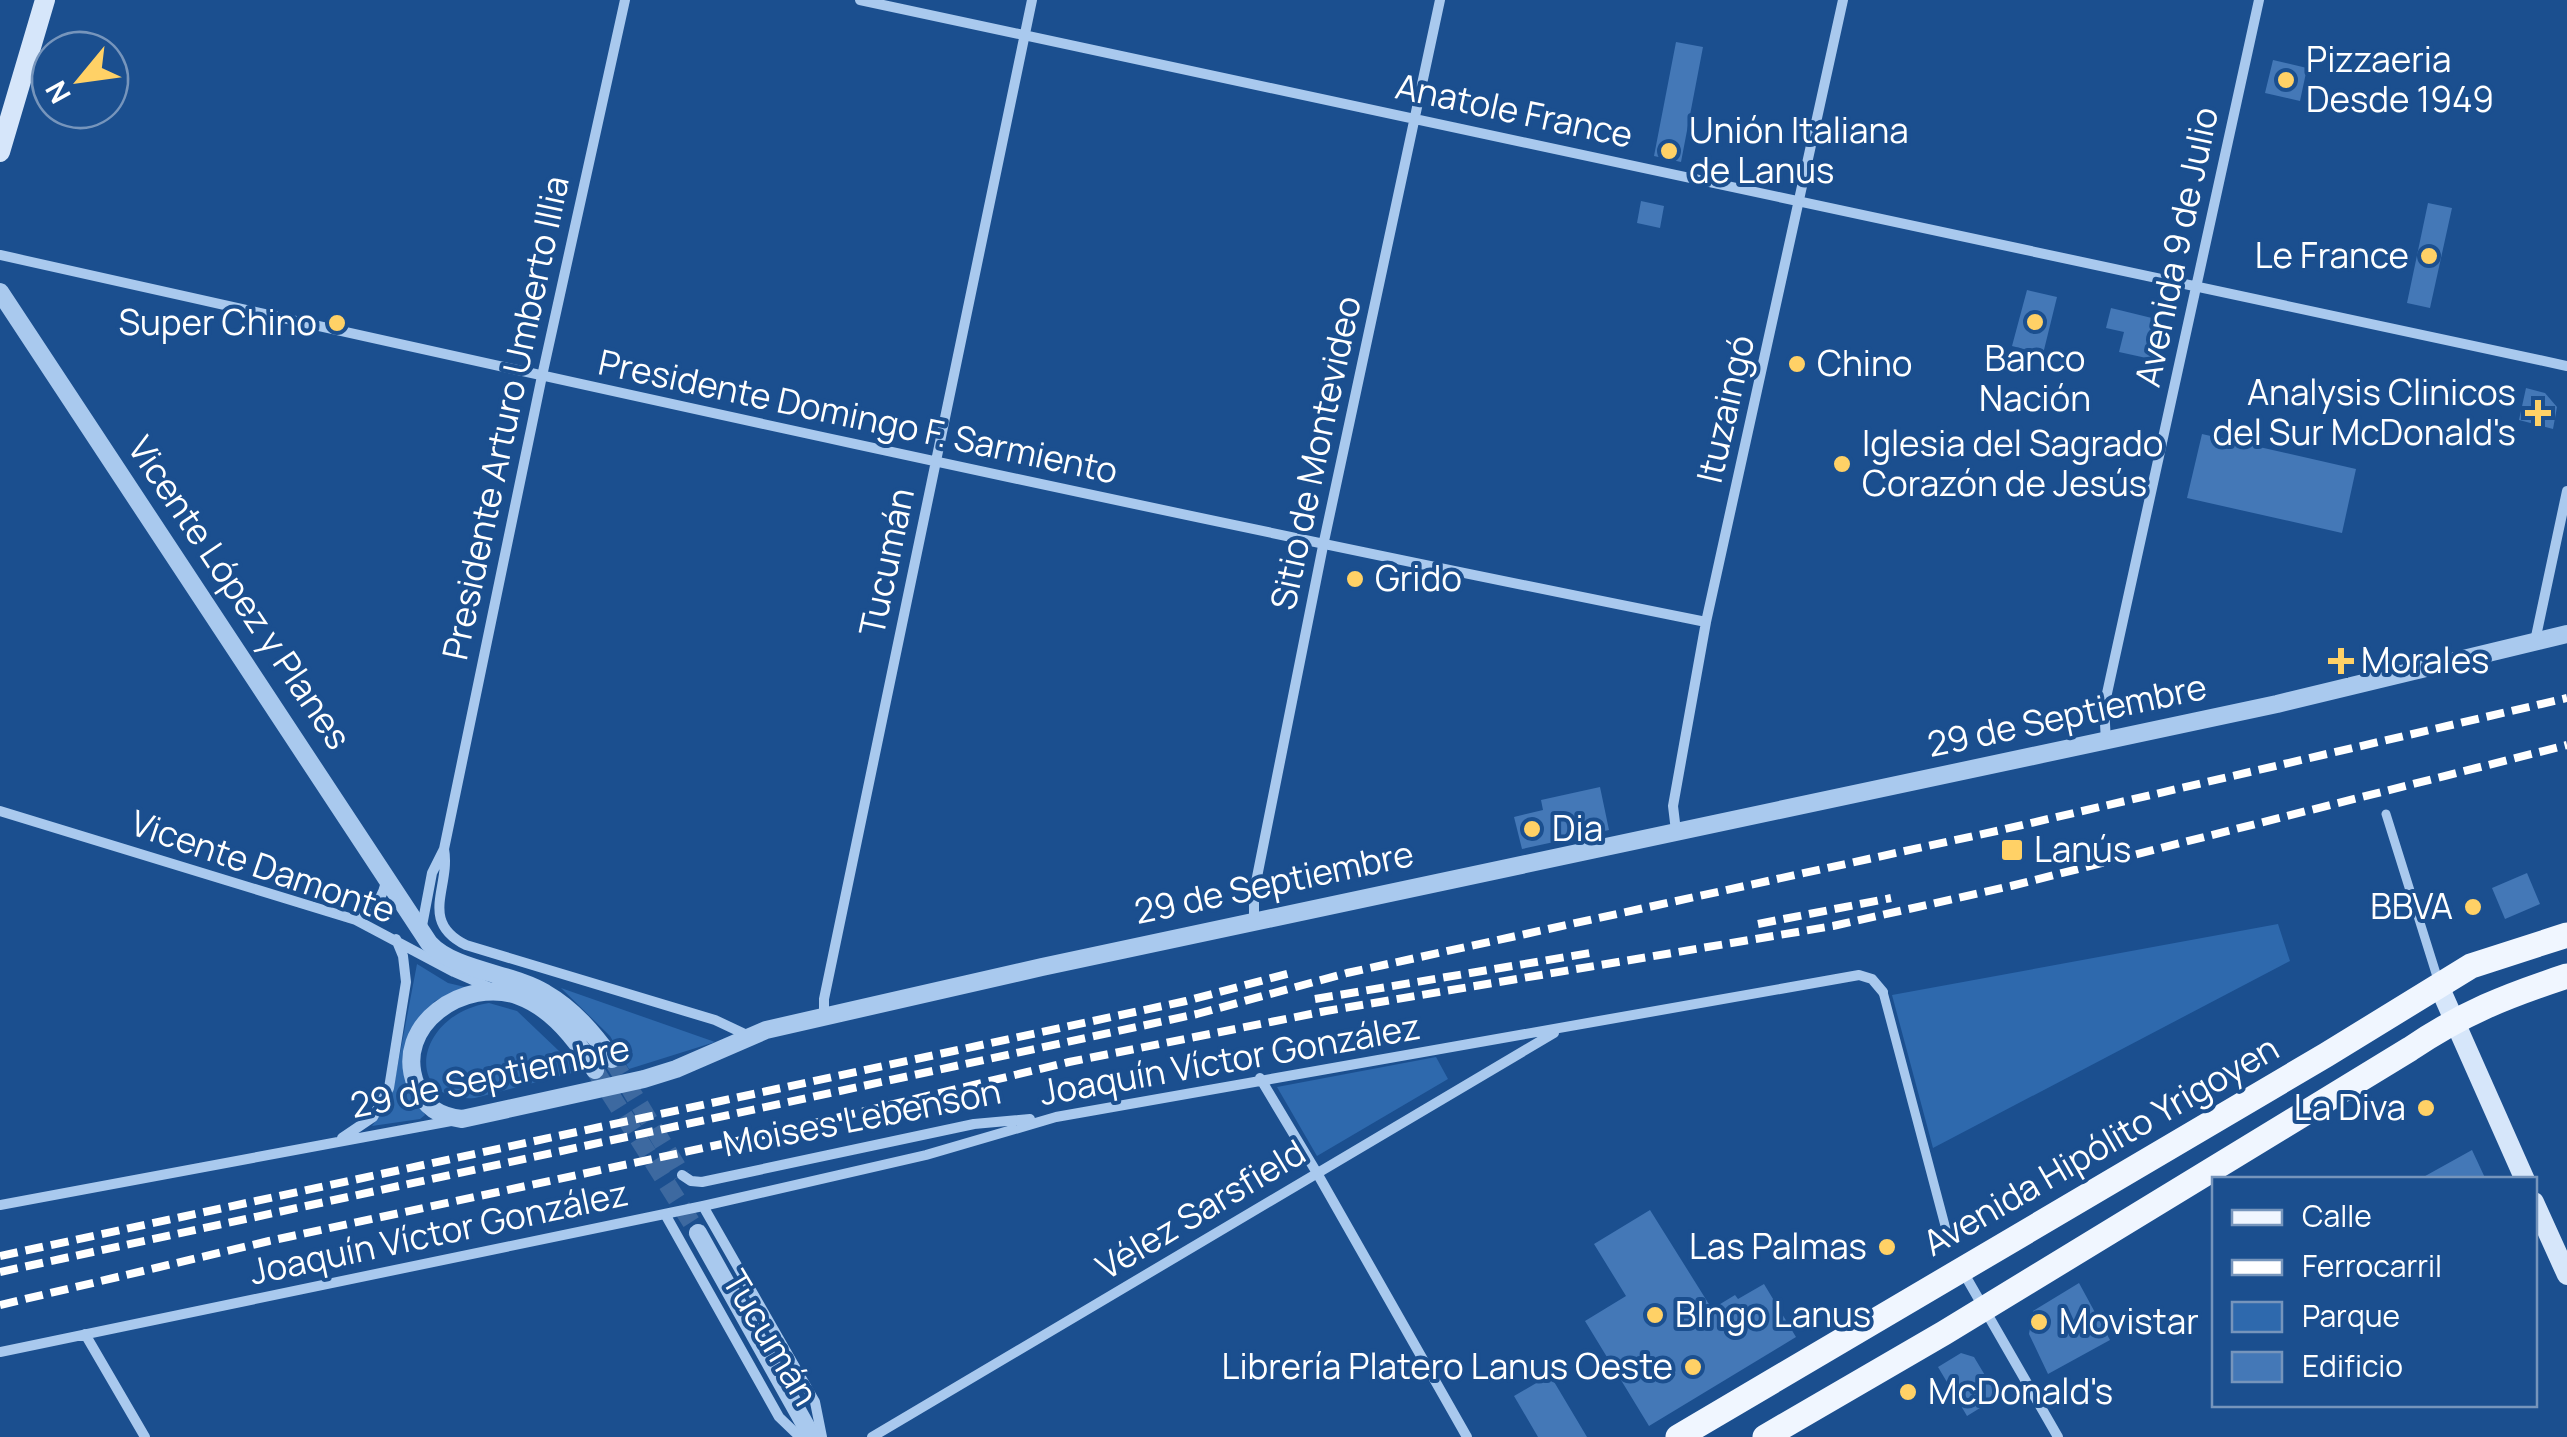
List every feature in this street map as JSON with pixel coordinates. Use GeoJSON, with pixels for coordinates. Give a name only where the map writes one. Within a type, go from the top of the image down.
{"type":"FeatureCollection","features":[{"type":"Feature","properties":{"kind":"main road"},"geometry":{"type":"LineString","coordinates":[[0,152],[45,0]]}},
{"type":"Feature","properties":{"kind":"main road","name":"Avenida Hipólito Yrigoyen"},"geometry":{"type":"LineString","coordinates":[[1678,1437],[2470,966],[2567,934]]}},
{"type":"Feature","properties":{"kind":"main road","name":"Avenida Hipólito Yrigoyen"},"geometry":{"type":"LineString","coordinates":[[1764,1437],[1983,1308],[2453,1020],[2508,995],[2567,976]]}},
{"type":"Feature","properties":{"kind":"main road"},"geometry":{"type":"LineString","coordinates":[[2439,986],[2524,1177]]}},
{"type":"Feature","properties":{"kind":"main road"},"geometry":{"type":"LineString","coordinates":[[2537,1209],[2567,1275]]}},
{"type":"Feature","properties":{"kind":"street","name":"Presidente Arturo Umberto Illia"},"geometry":{"type":"LineString","coordinates":[[420,932],[432,873],[444,849],[625,0]]}},
{"type":"Feature","properties":{"kind":"street","name":"Anatole France"},"geometry":{"type":"LineString","coordinates":[[860,0],[2567,366]]}},
{"type":"Feature","properties":{"kind":"street","name":"Tucumán"},"geometry":{"type":"LineString","coordinates":[[824,1018],[828,980],[1032,0]]}},
{"type":"Feature","properties":{"kind":"street","name":"Sitio de Montevideo"},"geometry":{"type":"LineString","coordinates":[[1254,920],[1254,892],[1323,546],[1440,0]]}},
{"type":"Feature","properties":{"kind":"street","name":"Ituzaingó"},"geometry":{"type":"LineString","coordinates":[[1676,831],[1674,806],[1706,622],[1843,0]]}},
{"type":"Feature","properties":{"kind":"street","name":"Avenida 9 de Julio"},"geometry":{"type":"LineString","coordinates":[[2106,741],[2104,706],[2259,0]]}},
{"type":"Feature","properties":{"kind":"street","name":"Presidente Domingo F. Sarmiento"},"geometry":{"type":"LineString","coordinates":[[0,255],[935,463],[1706,622]]}},
{"type":"Feature","properties":{"kind":"street","name":"Vicente López y Planes"},"geometry":{"type":"LineString","coordinates":[[0,292],[386,873],[420,932]]}},
{"type":"Feature","properties":{"kind":"street"},"geometry":{"type":"LineString","coordinates":[[2535,643],[2567,491]]}},
{"type":"Feature","properties":{"kind":"street","name":"29 de Septiembre"},"geometry":{"type":"LineString","coordinates":[[0,1206],[462,1120],[644,1079],[749,1036],[824,1018],[1254,920],[2106,741],[2567,634]]}},
{"type":"Feature","properties":{"kind":"street","name":"Vicente Damonte"},"geometry":{"type":"LineString","coordinates":[[0,811],[356,920],[501,992]]}},
{"type":"Feature","properties":{"kind":"street"},"geometry":{"type":"LineString","coordinates":[[2386,814],[2439,986]]}},
{"type":"Feature","properties":{"kind":"street","name":"Presidente Arturo Umberto Illia"},"geometry":{"type":"LineString","coordinates":[[444,849],[447,864],[438,910],[445,930],[466,945],[715,1020],[749,1036]]}},
{"type":"Feature","properties":{"kind":"street"},"geometry":{"type":"LineString","coordinates":[[356,920],[379,900],[385,889],[386,873]]}},
{"type":"Feature","properties":{"kind":"street"},"geometry":{"type":"LineString","coordinates":[[420,932],[436,951],[446,956],[543,991],[575,1014],[612,1059]]}},
{"type":"Feature","properties":{"kind":"street"},"geometry":{"type":"LineString","coordinates":[[334,1143],[373,1117],[389,1088],[406,982],[403,956],[395,938]]}},
{"type":"Feature","properties":{"kind":"street","name":"Joaquín Víctor González"},"geometry":{"type":"LineString","coordinates":[[0,1352],[703,1206],[926,1155],[1056,1116],[1859,974],[1872,979],[1883,992]]}},
{"type":"Feature","properties":{"kind":"street"},"geometry":{"type":"LineString","coordinates":[[462,1120],[434,1112],[420,1095],[412,1075],[415,1040],[430,1016],[446,1005],[485,990],[520,996],[554,1018],[582,1048],[594,1070]]}},
{"type":"Feature","properties":{"kind":"street"},"geometry":{"type":"LineString","coordinates":[[1883,992],[1947,1232]]}},
{"type":"Feature","properties":{"kind":"street","name":"Vélez Sarsfield"},"geometry":{"type":"LineString","coordinates":[[872,1437],[1559,1030]]}},
{"type":"Feature","properties":{"kind":"street"},"geometry":{"type":"LineString","coordinates":[[1260,1078],[1467,1437]]}},
{"type":"Feature","properties":{"kind":"street","name":"Moises Lebenson"},"geometry":{"type":"LineString","coordinates":[[682,1175],[702,1182],[974,1124],[1056,1116]]}},
{"type":"Feature","properties":{"kind":"street","name":"Tucumán"},"geometry":{"type":"LineString","coordinates":[[703,1206],[814,1402],[822,1437]]}},
{"type":"Feature","properties":{"kind":"street","name":"Tucumán"},"geometry":{"type":"LineString","coordinates":[[665,1214],[779,1417],[800,1437]]}},
{"type":"Feature","properties":{"kind":"street"},"geometry":{"type":"LineString","coordinates":[[698,1233],[812,1437]]}},
{"type":"Feature","properties":{"kind":"street"},"geometry":{"type":"LineString","coordinates":[[1961,1269],[2058,1437]]}},
{"type":"Feature","properties":{"kind":"street"},"geometry":{"type":"LineString","coordinates":[[85,1334],[146,1437]]}},
{"type":"Feature","properties":{"kind":"green space"},"geometry":{"type":"Polygon","coordinates":[[[2278,924],[2290,961],[1933,1148],[1892,995],[2278,924]]]}},
{"type":"Feature","properties":{"kind":"green space"},"geometry":{"type":"Polygon","coordinates":[[[417,964],[448,983],[465,987],[435,1001],[417,1020],[425,1115],[372,1126],[393,1090],[417,964]]]}},
{"type":"Feature","properties":{"kind":"green space"},"geometry":{"type":"Polygon","coordinates":[[[561,988],[715,1042],[629,1069],[610,1036],[561,988]]]}},
{"type":"Feature","properties":{"kind":"green space"},"geometry":{"type":"Polygon","coordinates":[[[489,1003],[517,1011],[580,1071],[475,1098],[452,1096],[436,1087],[428,1074],[426,1057],[432,1040],[445,1024],[464,1011],[489,1003]]]}},
{"type":"Feature","properties":{"kind":"green space"},"geometry":{"type":"Polygon","coordinates":[[[1436,1057],[1448,1079],[1317,1156],[1277,1087],[1436,1057]]]}},
{"type":"Feature","properties":{"kind":"building"},"geometry":{"type":"Polygon","coordinates":[[[1676,42],[1703,47],[1681,162],[1654,156],[1676,42]]]}},
{"type":"Feature","properties":{"kind":"building","name":"Pizzaeria Desde 1949"},"geometry":{"type":"Polygon","coordinates":[[[2273,60],[2307,68],[2300,101],[2265,93],[2273,60]]]}},
{"type":"Feature","properties":{"kind":"building"},"geometry":{"type":"Polygon","coordinates":[[[1641,201],[1664,206],[1660,228],[1637,223],[1641,201]]]}},
{"type":"Feature","properties":{"kind":"building","name":"Le France"},"geometry":{"type":"Polygon","coordinates":[[[2428,203],[2452,208],[2430,308],[2407,303],[2428,203]]]}},
{"type":"Feature","properties":{"kind":"building","name":"Banco Nación"},"geometry":{"type":"Polygon","coordinates":[[[2027,290],[2057,297],[2043,354],[2012,346],[2027,290]]]}},
{"type":"Feature","properties":{"kind":"building"},"geometry":{"type":"Polygon","coordinates":[[[2111,308],[2160,320],[2151,359],[2119,352],[2124,332],[2106,328],[2111,308]]]}},
{"type":"Feature","properties":{"kind":"building","name":"Analysis Clinicos del Sur McDonald's"},"geometry":{"type":"Polygon","coordinates":[[[2526,388],[2545,393],[2557,407],[2553,429],[2519,420],[2526,388]]]}},
{"type":"Feature","properties":{"kind":"building"},"geometry":{"type":"Polygon","coordinates":[[[2202,434],[2356,469],[2342,533],[2187,498],[2202,434]]]}},
{"type":"Feature","properties":{"kind":"building"},"geometry":{"type":"Polygon","coordinates":[[[1600,787],[1609,830],[1522,849],[1514,817],[1543,810],[1541,800],[1600,787]]]}},
{"type":"Feature","properties":{"kind":"building"},"geometry":{"type":"Polygon","coordinates":[[[2527,873],[2540,904],[2505,919],[2492,888],[2527,873]]]}},
{"type":"Feature","properties":{"kind":"building"},"geometry":{"type":"Polygon","coordinates":[[[2472,1150],[2485,1177],[2423,1177],[2472,1150]]]}},
{"type":"Feature","properties":{"kind":"building","name":"BIngo Lanus"},"geometry":{"type":"Polygon","coordinates":[[[1650,1210],[1712,1309],[1764,1284],[1796,1337],[1649,1426],[1585,1321],[1626,1296],[1594,1244],[1650,1210]]]}},
{"type":"Feature","properties":{"kind":"building"},"geometry":{"type":"Polygon","coordinates":[[[2079,1283],[2110,1340],[2048,1374],[2029,1334],[2033,1311],[2079,1283]]]}},
{"type":"Feature","properties":{"kind":"building"},"geometry":{"type":"Polygon","coordinates":[[[1961,1353],[1974,1357],[1998,1397],[1967,1416],[1938,1367],[1961,1353]]]}},
{"type":"Feature","properties":{"kind":"building"},"geometry":{"type":"Polygon","coordinates":[[[1550,1375],[1587,1437],[1538,1437],[1514,1396],[1550,1375]]]}},
{"type":"Feature","properties":{"kind":"tunnel"},"geometry":{"type":"LineString","coordinates":[[612,1059],[682,1175]]}},
{"type":"Feature","properties":{"kind":"tunnel"},"geometry":{"type":"LineString","coordinates":[[595,1070],[698,1233]]}},
{"type":"Feature","properties":{"kind":"railway"},"geometry":{"type":"LineString","coordinates":[[0,1272],[1197,1014],[1347,973],[2001,830],[2567,698]]}},
{"type":"Feature","properties":{"kind":"railway"},"geometry":{"type":"LineString","coordinates":[[0,1305],[269,1241],[769,1134],[1069,1062],[1326,1011],[1833,926],[2011,886],[2567,745]]}},
{"type":"Feature","properties":{"kind":"railway"},"geometry":{"type":"LineString","coordinates":[[1758,924],[1891,898]]}},
{"type":"Feature","properties":{"kind":"railway"},"geometry":{"type":"LineString","coordinates":[[1315,999],[1596,952]]}},
{"type":"Feature","properties":{"kind":"railway"},"geometry":{"type":"LineString","coordinates":[[0,1256],[1186,1001],[1294,972]]}},
{"type":"Feature","properties":{"kind":"place","name":"Pizzaeria Desde 1949"},"geometry":{"type":"Point","coordinates":[2286,80]}},
{"type":"Feature","properties":{"kind":"place","name":"Unión Italiana de Lanus"},"geometry":{"type":"Point","coordinates":[1669,151]}},
{"type":"Feature","properties":{"kind":"place","name":"Le France"},"geometry":{"type":"Point","coordinates":[2429,256]}},
{"type":"Feature","properties":{"kind":"place","name":"Banco Nación"},"geometry":{"type":"Point","coordinates":[2035,322]}},
{"type":"Feature","properties":{"kind":"place","name":"Super Chino"},"geometry":{"type":"Point","coordinates":[337,323]}},
{"type":"Feature","properties":{"kind":"place","name":"Chino"},"geometry":{"type":"Point","coordinates":[1797,364]}},
{"type":"Feature","properties":{"kind":"place","name":"Analysis Clinicos del Sur McDonald's"},"geometry":{"type":"Point","coordinates":[2538,413]}},
{"type":"Feature","properties":{"kind":"place","name":"Iglesia del Sagrado Corazón de Jesús"},"geometry":{"type":"Point","coordinates":[1842,464]}},
{"type":"Feature","properties":{"kind":"place","name":"Grido"},"geometry":{"type":"Point","coordinates":[1355,579]}},
{"type":"Feature","properties":{"kind":"place","name":"Morales"},"geometry":{"type":"Point","coordinates":[2341,661]}},
{"type":"Feature","properties":{"kind":"place","name":"Dia"},"geometry":{"type":"Point","coordinates":[1532,829]}},
{"type":"Feature","properties":{"kind":"place","name":"Lanús"},"geometry":{"type":"Point","coordinates":[2012,850]}},
{"type":"Feature","properties":{"kind":"place","name":"BBVA"},"geometry":{"type":"Point","coordinates":[2473,907]}},
{"type":"Feature","properties":{"kind":"place","name":"La Diva"},"geometry":{"type":"Point","coordinates":[2426,1108]}},
{"type":"Feature","properties":{"kind":"place","name":"Las Palmas"},"geometry":{"type":"Point","coordinates":[1887,1247]}},
{"type":"Feature","properties":{"kind":"place","name":"BIngo Lanus"},"geometry":{"type":"Point","coordinates":[1655,1315]}},
{"type":"Feature","properties":{"kind":"place","name":"Movistar"},"geometry":{"type":"Point","coordinates":[2039,1322]}},
{"type":"Feature","properties":{"kind":"place","name":"Librería Platero Lanus Oeste"},"geometry":{"type":"Point","coordinates":[1693,1367]}},
{"type":"Feature","properties":{"kind":"place","name":"McDonald's"},"geometry":{"type":"Point","coordinates":[1908,1392]}}]}
